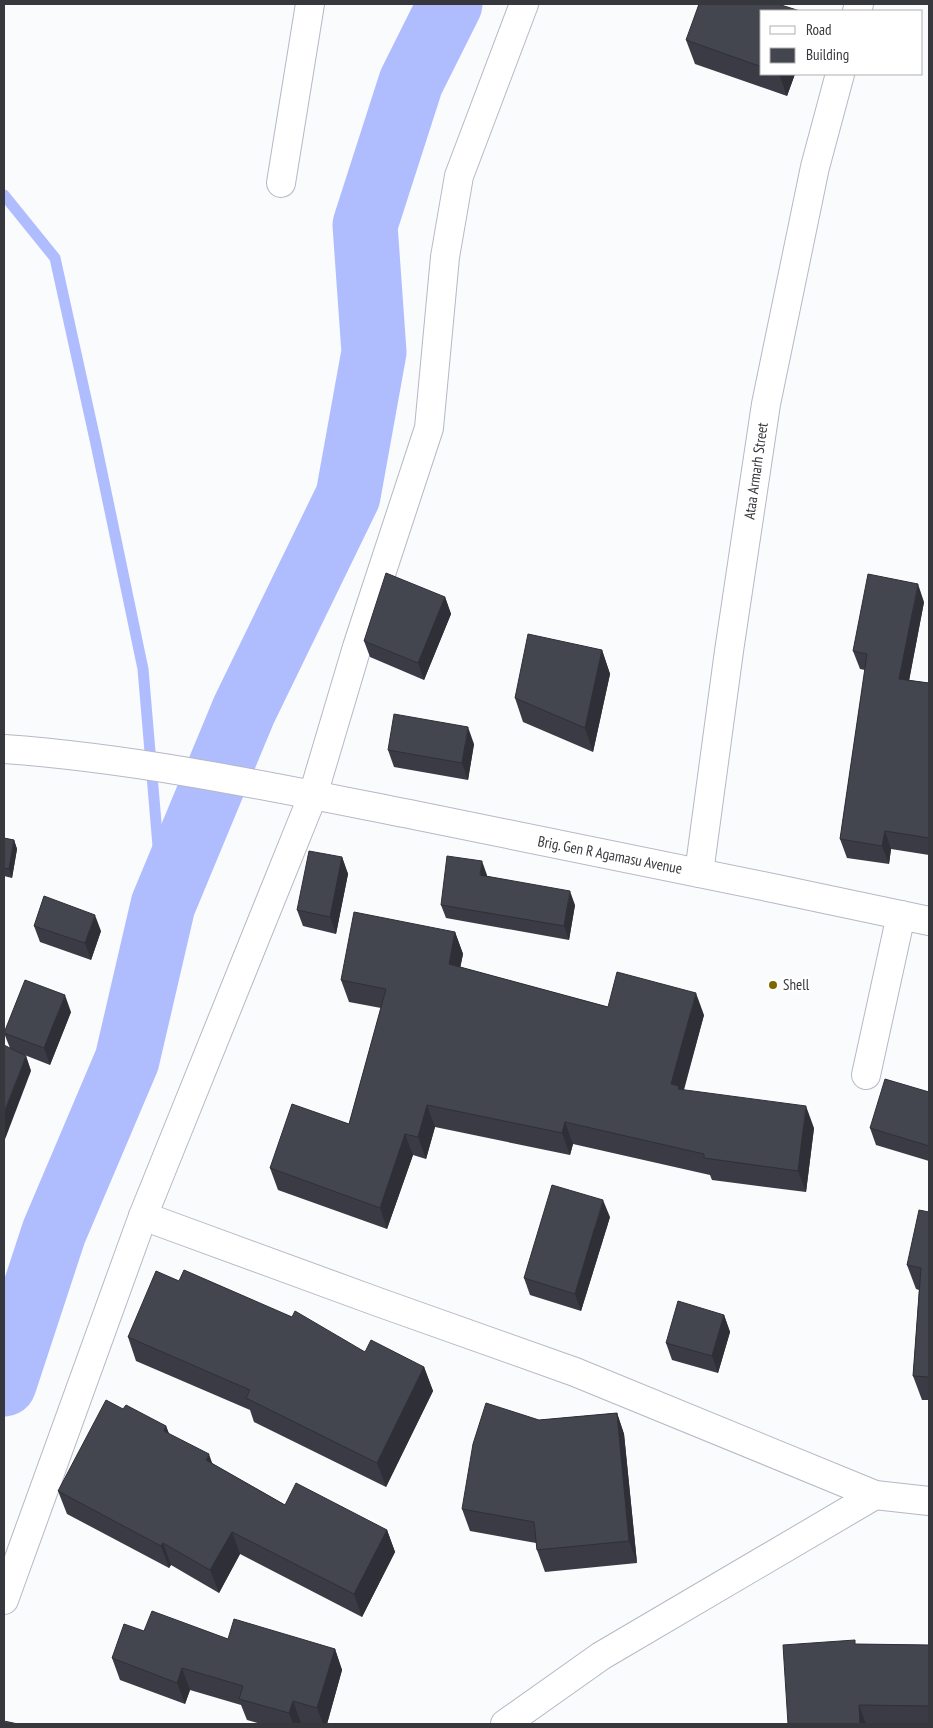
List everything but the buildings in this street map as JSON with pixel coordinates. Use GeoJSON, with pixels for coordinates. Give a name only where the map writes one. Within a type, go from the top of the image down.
{"type":"FeatureCollection","features":[{"type":"Feature","properties":{"kind":"street"},"geometry":{"type":"LineString","coordinates":[[281,183],[310,4]]}},
{"type":"Feature","properties":{"kind":"street"},"geometry":{"type":"LineString","coordinates":[[4,1600],[143,1216],[357,647],[429,428],[446,257],[458,176],[524,4]]}},
{"type":"Feature","properties":{"kind":"street","name":"Ataa Armarh Street"},"geometry":{"type":"LineString","coordinates":[[699,872],[766,404],[815,167],[840,75]]}},
{"type":"Feature","properties":{"kind":"street","name":"Brig. Gen R Agamasu Avenue"},"geometry":{"type":"LineString","coordinates":[[4,749],[120,761],[301,793],[699,872],[929,921]]}},
{"type":"Feature","properties":{"kind":"street"},"geometry":{"type":"LineString","coordinates":[[866,1075],[901,915]]}},
{"type":"Feature","properties":{"kind":"street"},"geometry":{"type":"LineString","coordinates":[[143,1216],[575,1372],[875,1495],[929,1501]]}},
{"type":"Feature","properties":{"kind":"street"},"geometry":{"type":"LineString","coordinates":[[505,1724],[601,1656],[875,1495]]}},
{"type":"Feature","properties":{"kind":"waterway"},"geometry":{"type":"LineString","coordinates":[[4,1384],[54,1232],[127,1060],[163,905],[244,710],[348,496],[374,352],[365,225],[411,82],[450,4]]}},
{"type":"Feature","properties":{"kind":"waterway"},"geometry":{"type":"LineString","coordinates":[[4,195],[55,258],[143,669],[163,905]]}},
{"type":"Feature","properties":{"kind":"place","name":"Shell"},"geometry":{"type":"Point","coordinates":[773,985]}}]}
